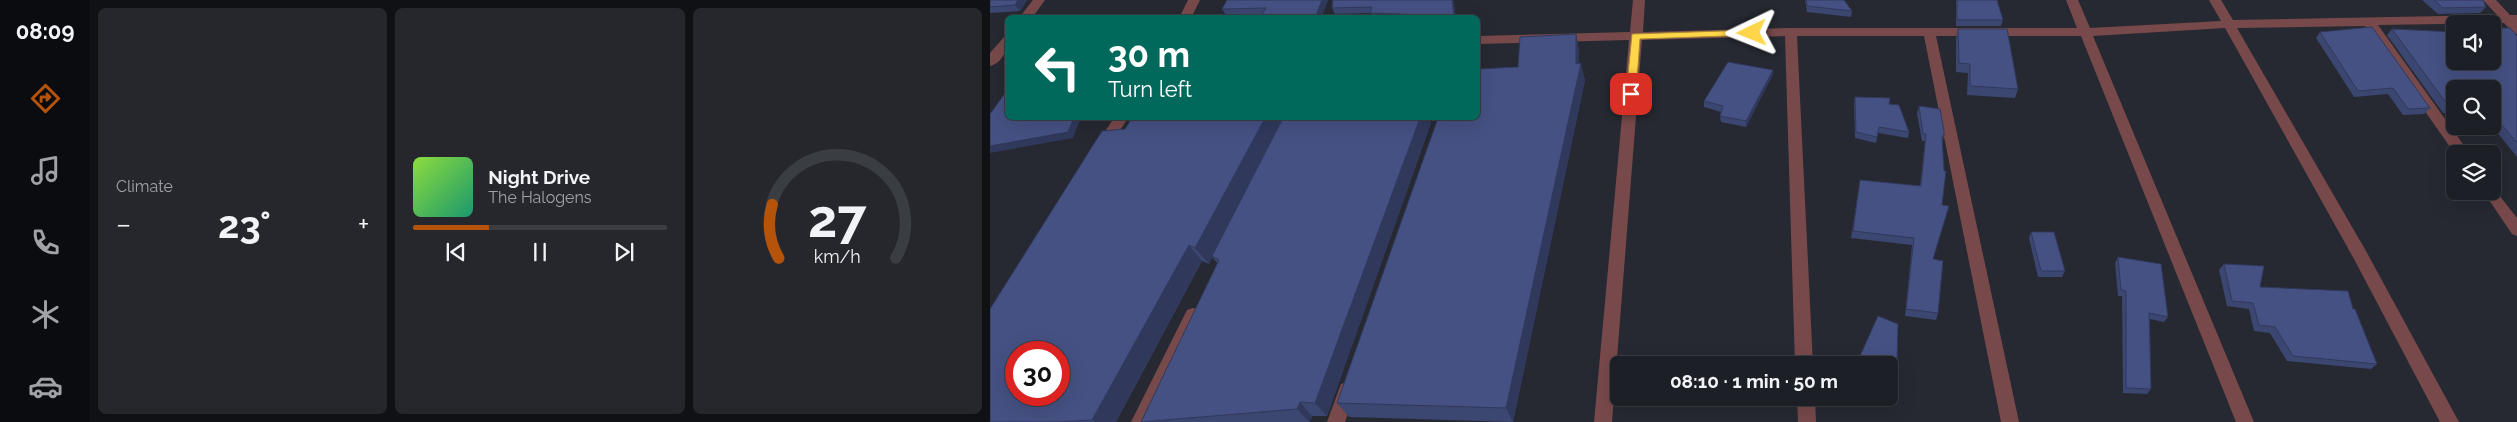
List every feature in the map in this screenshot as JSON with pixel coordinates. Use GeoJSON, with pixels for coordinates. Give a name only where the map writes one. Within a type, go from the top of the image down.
{"type":"FeatureCollection","features":[{"type":"Feature","properties":{"kind":"street"},"geometry":{"type":"LineString","coordinates":[[1027,15],[1039,0]]}},
{"type":"Feature","properties":{"kind":"street"},"geometry":{"type":"LineString","coordinates":[[1186,15],[1194,0]]}},
{"type":"Feature","properties":{"kind":"street"},"geometry":{"type":"LineString","coordinates":[[1603,422],[1639,0]]}},
{"type":"Feature","properties":{"kind":"street"},"geometry":{"type":"LineString","coordinates":[[2072,0],[2245,422]]}},
{"type":"Feature","properties":{"kind":"street"},"geometry":{"type":"LineString","coordinates":[[2215,0],[2360,255],[2450,422]]}},
{"type":"Feature","properties":{"kind":"street"},"geometry":{"type":"LineString","coordinates":[[2489,0],[2512,19],[2517,30]]}},
{"type":"Feature","properties":{"kind":"street"},"geometry":{"type":"LineString","coordinates":[[1480,40],[1791,32],[2086,32],[2229,24],[2512,19]]}},
{"type":"Feature","properties":{"kind":"street"},"geometry":{"type":"LineString","coordinates":[[2370,23],[2457,145]]}},
{"type":"Feature","properties":{"kind":"street"},"geometry":{"type":"LineString","coordinates":[[1791,32],[1804,356]]}},
{"type":"Feature","properties":{"kind":"street"},"geometry":{"type":"LineString","coordinates":[[1929,32],[2010,422]]}},
{"type":"Feature","properties":{"kind":"street"},"geometry":{"type":"LineString","coordinates":[[990,62],[1001,47]]}},
{"type":"Feature","properties":{"kind":"street"},"geometry":{"type":"LineString","coordinates":[[1094,159],[1120,120]]}},
{"type":"Feature","properties":{"kind":"street"},"geometry":{"type":"LineString","coordinates":[[2496,200],[2517,230]]}},
{"type":"Feature","properties":{"kind":"street"},"geometry":{"type":"LineString","coordinates":[[1140,422],[1201,300]]}},
{"type":"Feature","properties":{"kind":"street"},"geometry":{"type":"LineString","coordinates":[[1336,422],[1352,376]]}},
{"type":"Feature","properties":{"kind":"street"},"geometry":{"type":"LineString","coordinates":[[1806,406],[1806,422]]}},
{"type":"Feature","properties":{"kind":"building"},"geometry":{"type":"Polygon","coordinates":[[[990,0],[1018,0],[1015,5],[990,7],[990,0]]]}},
{"type":"Feature","properties":{"kind":"building"},"geometry":{"type":"Polygon","coordinates":[[[1227,0],[1322,0],[1316,15],[1262,15],[1266,8],[1222,9],[1227,0]]]}},
{"type":"Feature","properties":{"kind":"building"},"geometry":{"type":"Polygon","coordinates":[[[1333,0],[1452,0],[1454,15],[1370,13],[1372,7],[1332,8],[1333,0]]]}},
{"type":"Feature","properties":{"kind":"building"},"geometry":{"type":"Polygon","coordinates":[[[1806,0],[1844,0],[1852,11],[1807,6],[1806,0]]]}},
{"type":"Feature","properties":{"kind":"building"},"geometry":{"type":"Polygon","coordinates":[[[1957,0],[1997,0],[2003,20],[1957,20],[1957,0]]]}},
{"type":"Feature","properties":{"kind":"building"},"geometry":{"type":"Polygon","coordinates":[[[2434,0],[2483,0],[2486,7],[2443,8],[2434,0]]]}},
{"type":"Feature","properties":{"kind":"building"},"geometry":{"type":"Polygon","coordinates":[[[2372,27],[2430,108],[2408,109],[2393,88],[2358,91],[2320,32],[2372,27]]]}},
{"type":"Feature","properties":{"kind":"building"},"geometry":{"type":"Polygon","coordinates":[[[2501,28],[2510,28],[2517,36],[2517,143],[2501,124],[2501,80],[2446,80],[2446,103],[2392,29],[2446,32],[2446,70],[2501,70],[2501,28]]]}},
{"type":"Feature","properties":{"kind":"building"},"geometry":{"type":"Polygon","coordinates":[[[1958,29],[2007,29],[2018,89],[1970,86],[1970,64],[1959,63],[1958,29]]]}},
{"type":"Feature","properties":{"kind":"building"},"geometry":{"type":"Polygon","coordinates":[[[1576,34],[1576,64],[1581,63],[1506,408],[1337,403],[1437,120],[1480,120],[1480,69],[1518,67],[1520,37],[1576,34]]]}},
{"type":"Feature","properties":{"kind":"building"},"geometry":{"type":"Polygon","coordinates":[[[1728,62],[1773,70],[1746,121],[1720,116],[1723,106],[1704,101],[1728,62]]]}},
{"type":"Feature","properties":{"kind":"building"},"geometry":{"type":"Polygon","coordinates":[[[1005,93],[1005,120],[1073,120],[1068,132],[990,146],[990,114],[1005,93]]]}},
{"type":"Feature","properties":{"kind":"building"},"geometry":{"type":"Polygon","coordinates":[[[1855,97],[1890,98],[1889,104],[1899,105],[1909,132],[1879,127],[1877,137],[1856,132],[1855,97]]]}},
{"type":"Feature","properties":{"kind":"building"},"geometry":{"type":"Polygon","coordinates":[[[1919,106],[1940,109],[1944,131],[1944,136],[1942,136],[1944,171],[1946,171],[1942,205],[1949,206],[1933,259],[1943,261],[1938,313],[1906,309],[1914,238],[1853,231],[1860,180],[1921,186],[1926,134],[1923,134],[1919,106]]]}},
{"type":"Feature","properties":{"kind":"building"},"geometry":{"type":"Polygon","coordinates":[[[1131,120],[1264,120],[1195,248],[1189,245],[1092,420],[990,422],[990,309],[1102,131],[1125,129],[1131,120]]]}},
{"type":"Feature","properties":{"kind":"building"},"geometry":{"type":"Polygon","coordinates":[[[1282,120],[1419,120],[1315,403],[1300,402],[1297,409],[1141,422],[1219,260],[1212,256],[1282,120]]]}},
{"type":"Feature","properties":{"kind":"building"},"geometry":{"type":"Polygon","coordinates":[[[2031,232],[2054,232],[2065,271],[2041,271],[2031,232]]]}},
{"type":"Feature","properties":{"kind":"building"},"geometry":{"type":"Polygon","coordinates":[[[2118,257],[2161,264],[2168,317],[2149,313],[2151,389],[2126,388],[2126,291],[2121,290],[2118,257]]]}},
{"type":"Feature","properties":{"kind":"building"},"geometry":{"type":"Polygon","coordinates":[[[2224,264],[2264,266],[2260,287],[2348,291],[2353,309],[2355,309],[2377,364],[2293,356],[2275,327],[2259,325],[2253,303],[2232,301],[2224,264]]]}},
{"type":"Feature","properties":{"kind":"building"},"geometry":{"type":"Polygon","coordinates":[[[1878,316],[1898,324],[1897,356],[1860,356],[1878,316]]]}},
{"type":"Feature","properties":{"kind":"route"},"geometry":{"type":"LineString","coordinates":[[1631,94],[1636,36],[1752,33]]}}]}
